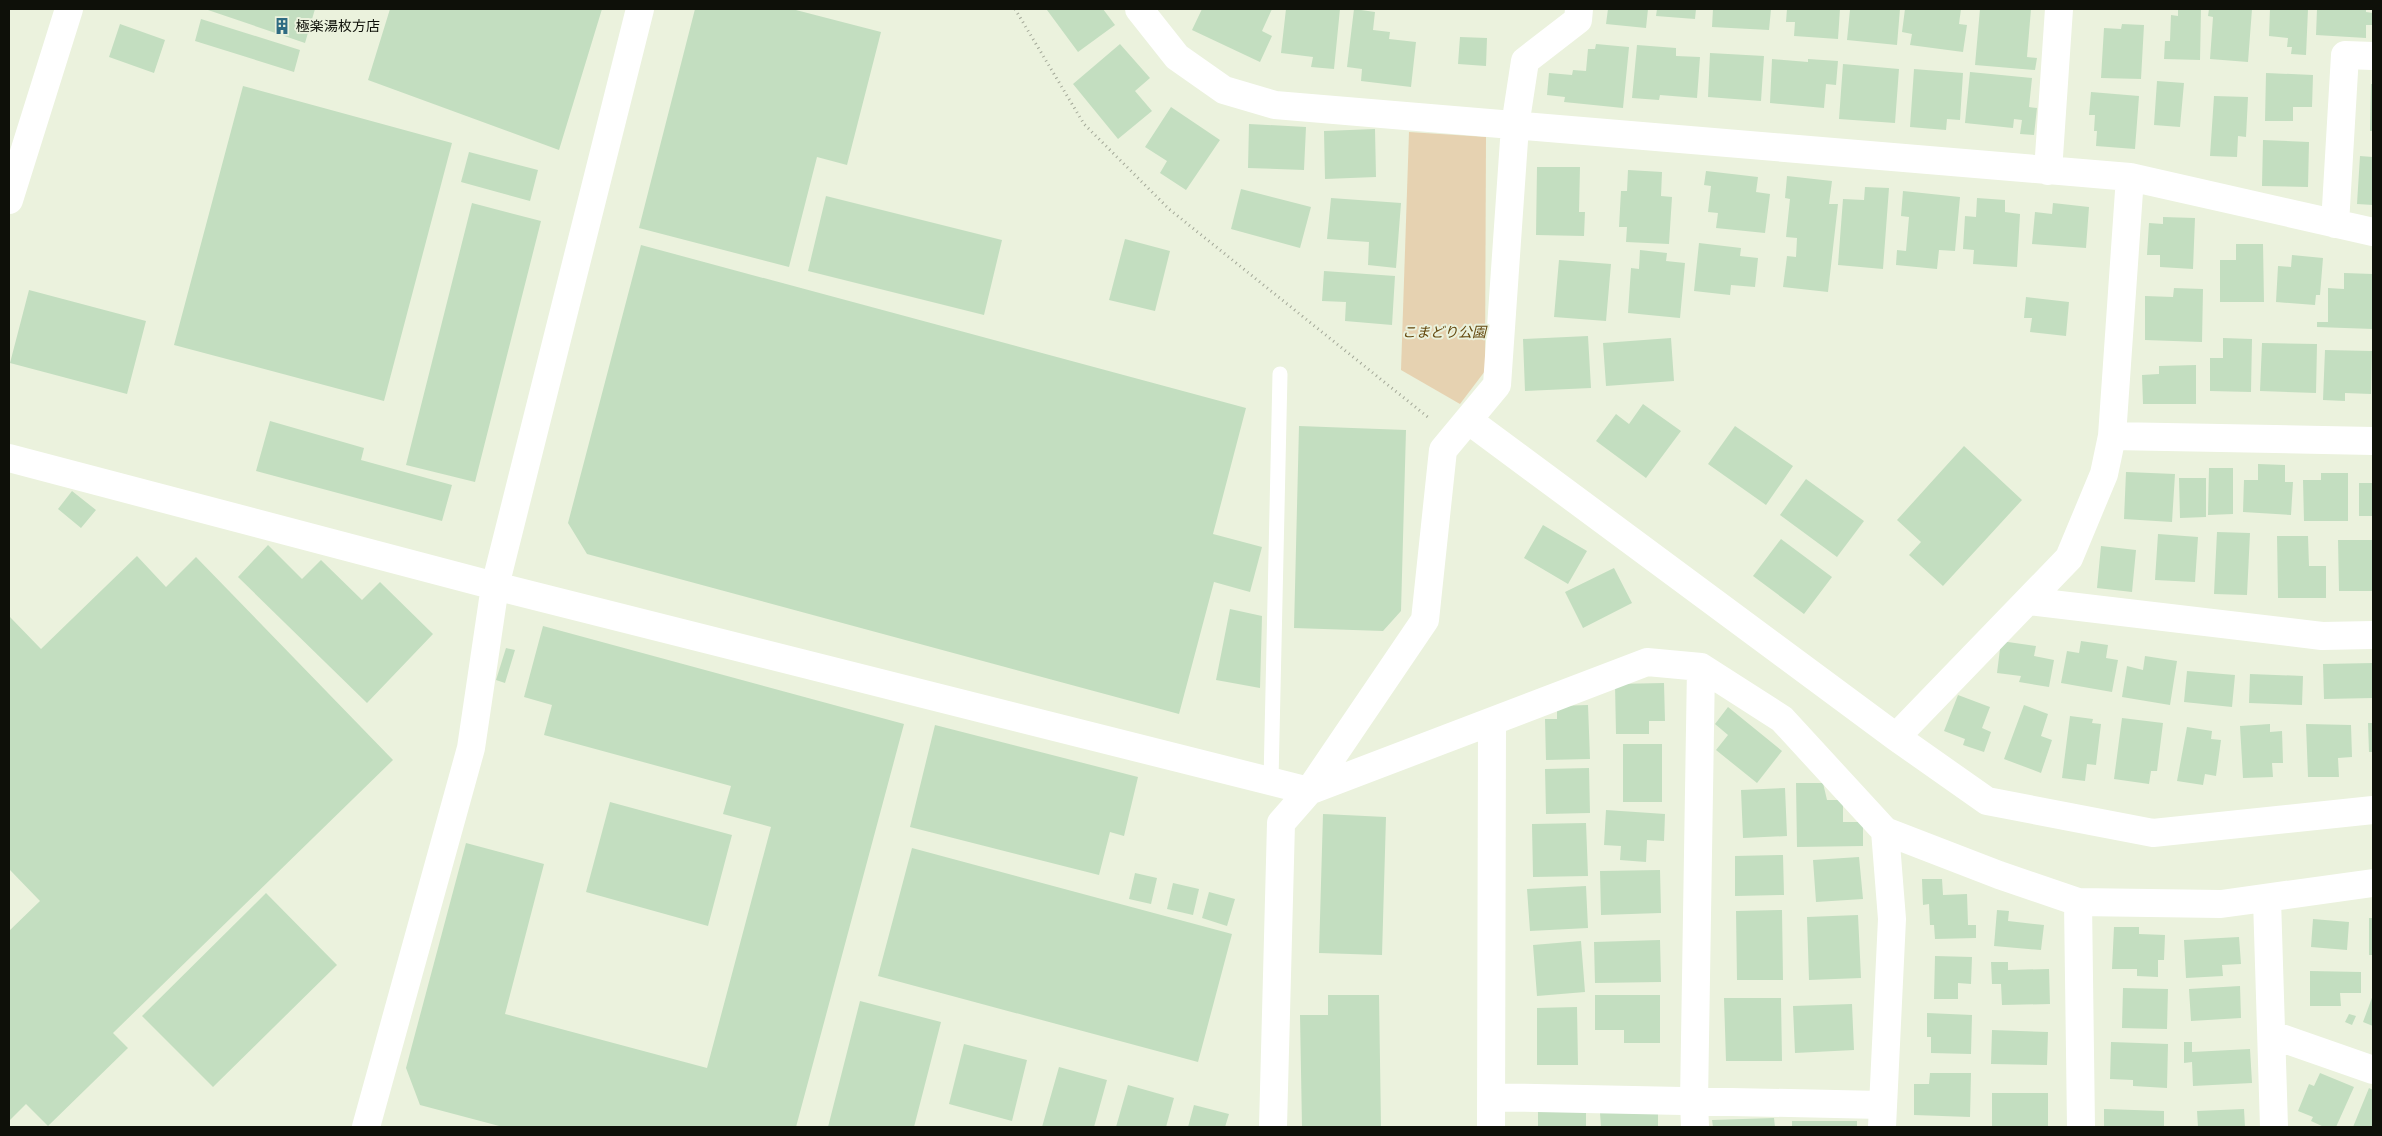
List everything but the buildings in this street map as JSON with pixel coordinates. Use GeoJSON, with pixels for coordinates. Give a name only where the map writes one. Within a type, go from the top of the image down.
{"type":"FeatureCollection","features":[{"type":"Feature","properties":{"kind":"street"},"geometry":{"type":"LineString","coordinates":[[9,200],[70,9]]}},
{"type":"Feature","properties":{"kind":"street"},"geometry":{"type":"LineString","coordinates":[[366,1127],[471,748],[494,586],[640,9]]}},
{"type":"Feature","properties":{"kind":"street"},"geometry":{"type":"LineString","coordinates":[[1139,9],[1177,57],[1224,90],[1275,105],[2130,177],[2373,232]]}},
{"type":"Feature","properties":{"kind":"street"},"geometry":{"type":"LineString","coordinates":[[1273,1127],[1280,823],[1310,791],[1425,620],[1443,450],[1497,385],[1514,126],[1525,61],[1578,20],[1579,9]]}},
{"type":"Feature","properties":{"kind":"street"},"geometry":{"type":"LineString","coordinates":[[2048,170],[2059,9]]}},
{"type":"Feature","properties":{"kind":"street"},"geometry":{"type":"LineString","coordinates":[[2335,224],[2345,55],[2373,56]]}},
{"type":"Feature","properties":{"kind":"street"},"geometry":{"type":"LineString","coordinates":[[1896,737],[2069,558],[2104,474],[2112,436],[2130,177]]}},
{"type":"Feature","properties":{"kind":"street"},"geometry":{"type":"LineString","coordinates":[[1460,428],[1987,801],[2153,834],[2373,810]]}},
{"type":"Feature","properties":{"kind":"street"},"geometry":{"type":"LineString","coordinates":[[2112,436],[2373,441]]}},
{"type":"Feature","properties":{"kind":"street"},"geometry":{"type":"LineString","coordinates":[[9,458],[494,586],[1310,791],[1492,723],[1647,662],[1701,667],[1782,719],[1885,831],[1999,875],[2078,902],[2221,904],[2373,883]]}},
{"type":"Feature","properties":{"kind":"street"},"geometry":{"type":"LineString","coordinates":[[2028,601],[2322,636],[2373,635]]}},
{"type":"Feature","properties":{"kind":"street"},"geometry":{"type":"LineString","coordinates":[[1695,1115],[1701,667]]}},
{"type":"Feature","properties":{"kind":"street"},"geometry":{"type":"LineString","coordinates":[[1491,1127],[1492,723]]}},
{"type":"Feature","properties":{"kind":"street"},"geometry":{"type":"LineString","coordinates":[[1492,1097],[1695,1115],[1882,1116],[1892,919],[1885,831]]}},
{"type":"Feature","properties":{"kind":"street"},"geometry":{"type":"LineString","coordinates":[[2267,899],[2273,1035],[2274,1127]]}},
{"type":"Feature","properties":{"kind":"street"},"geometry":{"type":"LineString","coordinates":[[2078,902],[2081,1127]]}},
{"type":"Feature","properties":{"kind":"street"},"geometry":{"type":"LineString","coordinates":[[2273,1035],[2373,1070]]}},
{"type":"Feature","properties":{"kind":"lane"},"geometry":{"type":"LineString","coordinates":[[1271,781],[1280,374]]}},
{"type":"Feature","properties":{"kind":"path"},"geometry":{"type":"LineString","coordinates":[[1014,9],[1084,124],[1170,210],[1460,428]]}},
{"type":"Feature","properties":{"kind":"green space","name":"こまどり公園"},"geometry":{"type":"Polygon","coordinates":[[[1409,132],[1486,137],[1485,371],[1460,404],[1401,370],[1409,132]]]}},
{"type":"Feature","properties":{"kind":"place","name":"極楽湯枚方店"},"geometry":{"type":"Point","coordinates":[282,26]}}]}
